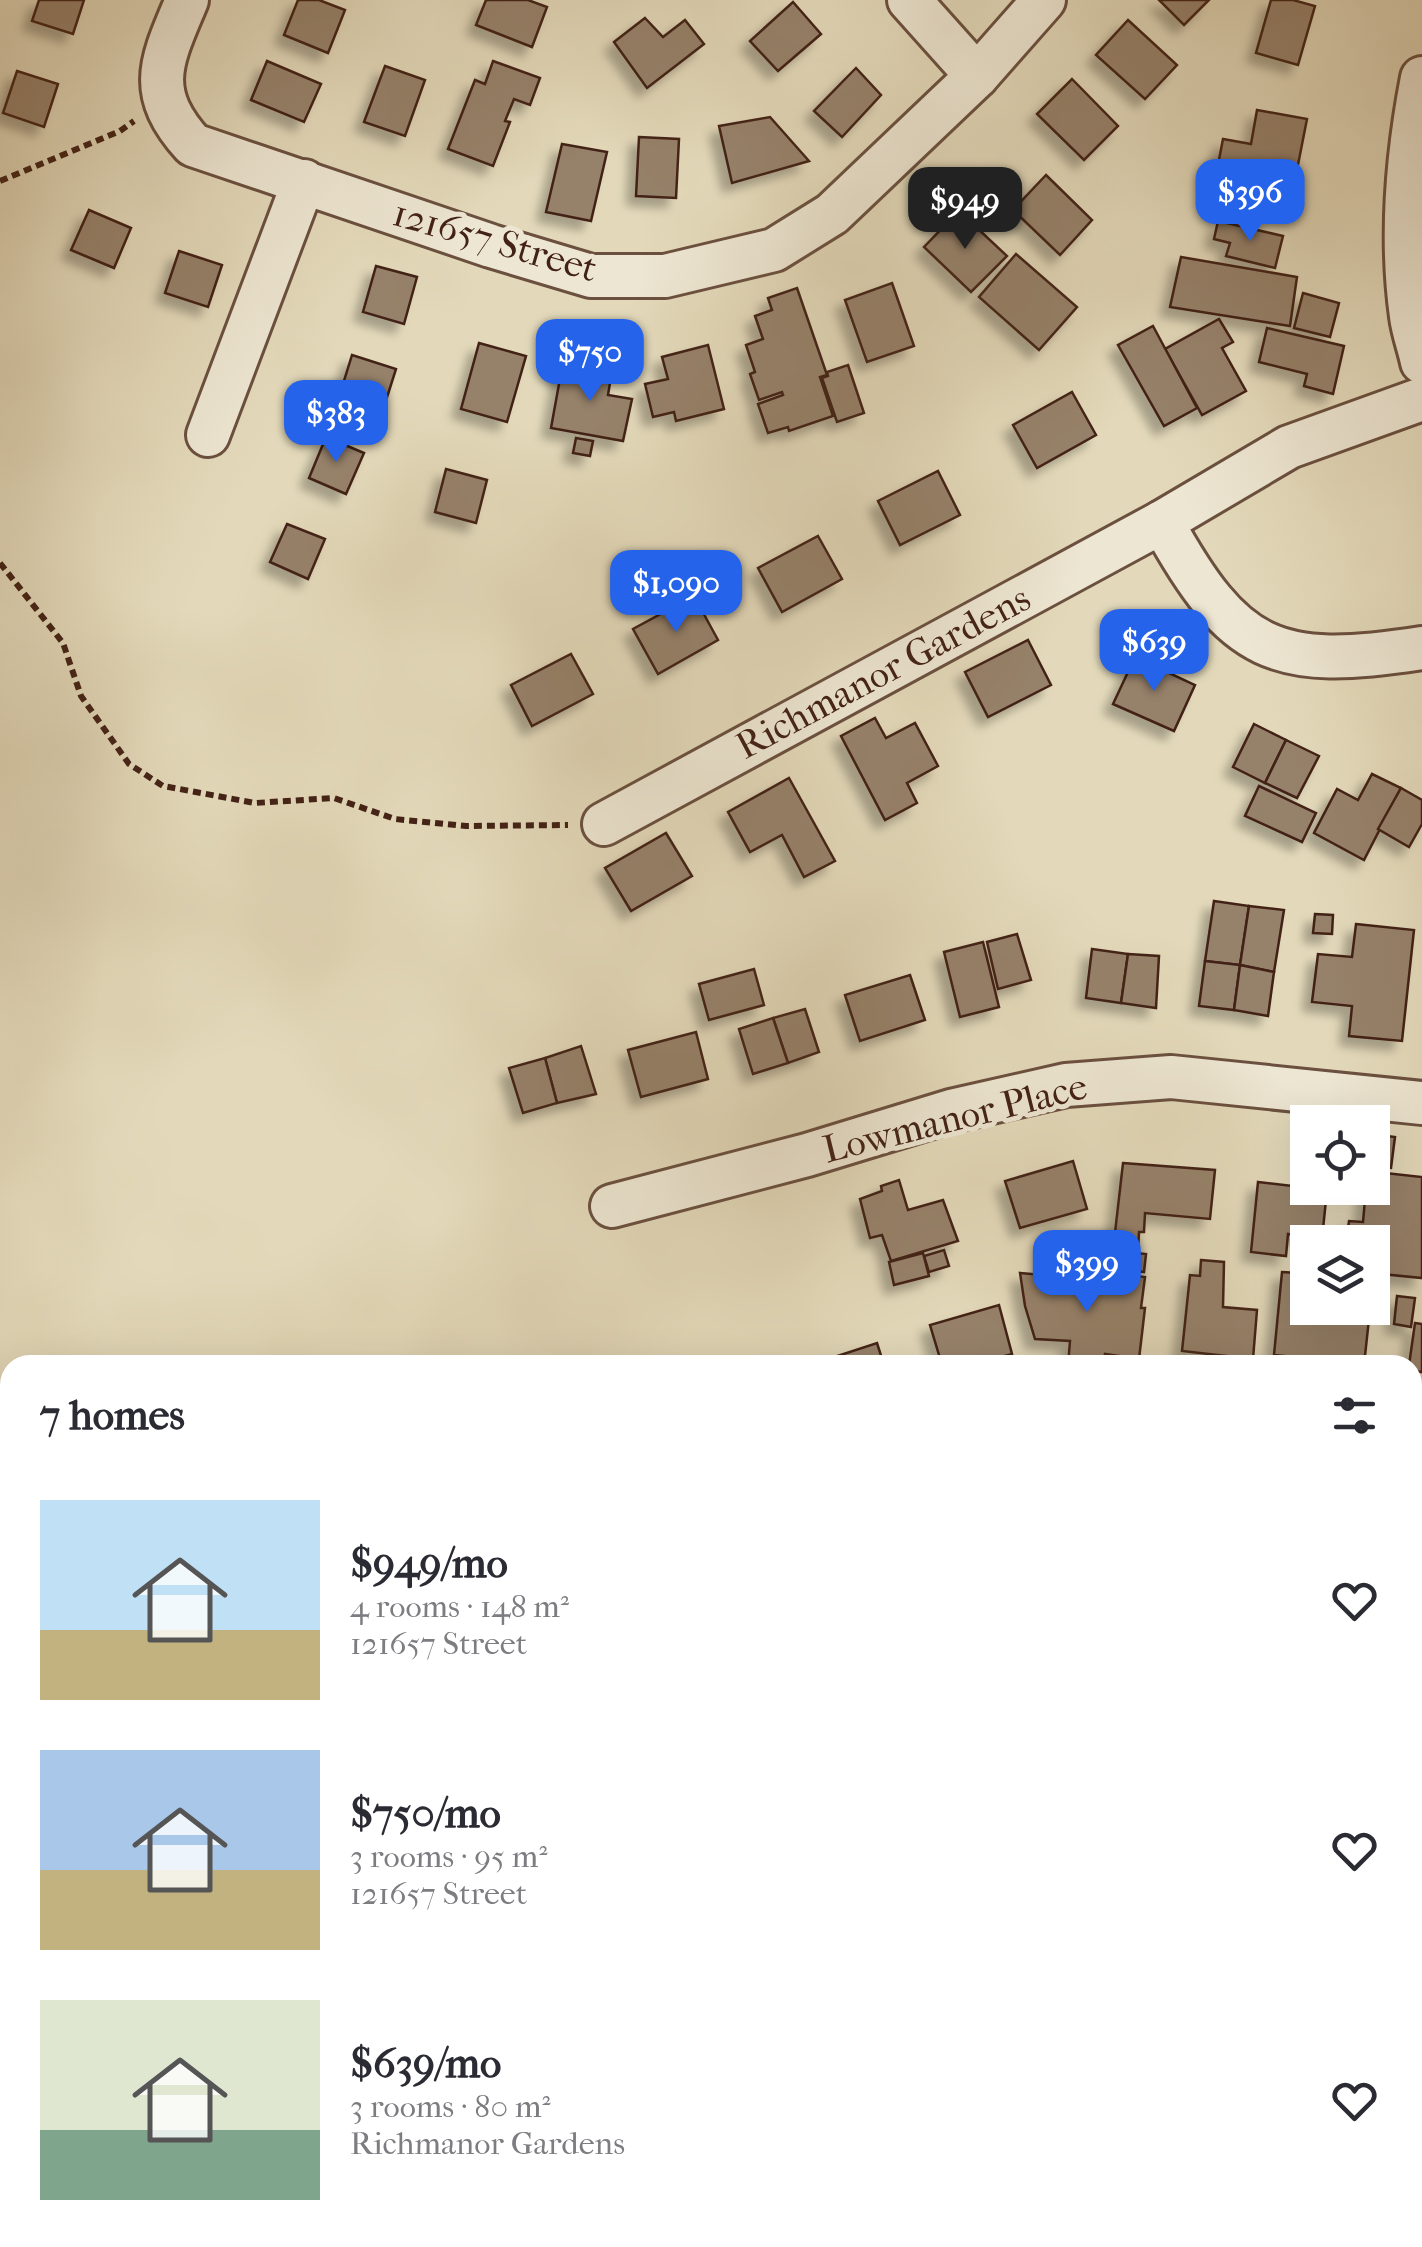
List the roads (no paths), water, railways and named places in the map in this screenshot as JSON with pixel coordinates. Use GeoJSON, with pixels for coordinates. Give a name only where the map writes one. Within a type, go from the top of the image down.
{"type":"FeatureCollection","features":[{"type":"Feature","properties":{"kind":"street","name":"121657 Street"},"geometry":{"type":"LineString","coordinates":[[187,0],[160,76],[163,98],[178,128],[193,145],[591,276],[664,276],[774,250],[832,214],[977,76],[1044,0]]}},
{"type":"Feature","properties":{"kind":"street"},"geometry":{"type":"LineString","coordinates":[[909,0],[977,76]]}},
{"type":"Feature","properties":{"kind":"street"},"geometry":{"type":"LineString","coordinates":[[1422,78],[1409,154],[1406,242],[1412,318],[1422,362]]}},
{"type":"Feature","properties":{"kind":"street"},"geometry":{"type":"LineString","coordinates":[[208,435],[304,181]]}},
{"type":"Feature","properties":{"kind":"street","name":"Richmanor Gardens"},"geometry":{"type":"LineString","coordinates":[[604,824],[1162,522],[1288,447],[1422,400]]}},
{"type":"Feature","properties":{"kind":"street"},"geometry":{"type":"LineString","coordinates":[[1162,522],[1198,585],[1230,622],[1270,646],[1297,654],[1350,659],[1422,648]]}},
{"type":"Feature","properties":{"kind":"street","name":"Lowmanor Place"},"geometry":{"type":"LineString","coordinates":[[612,1206],[808,1155],[951,1111],[1066,1085],[1171,1077],[1422,1103]]}}]}
